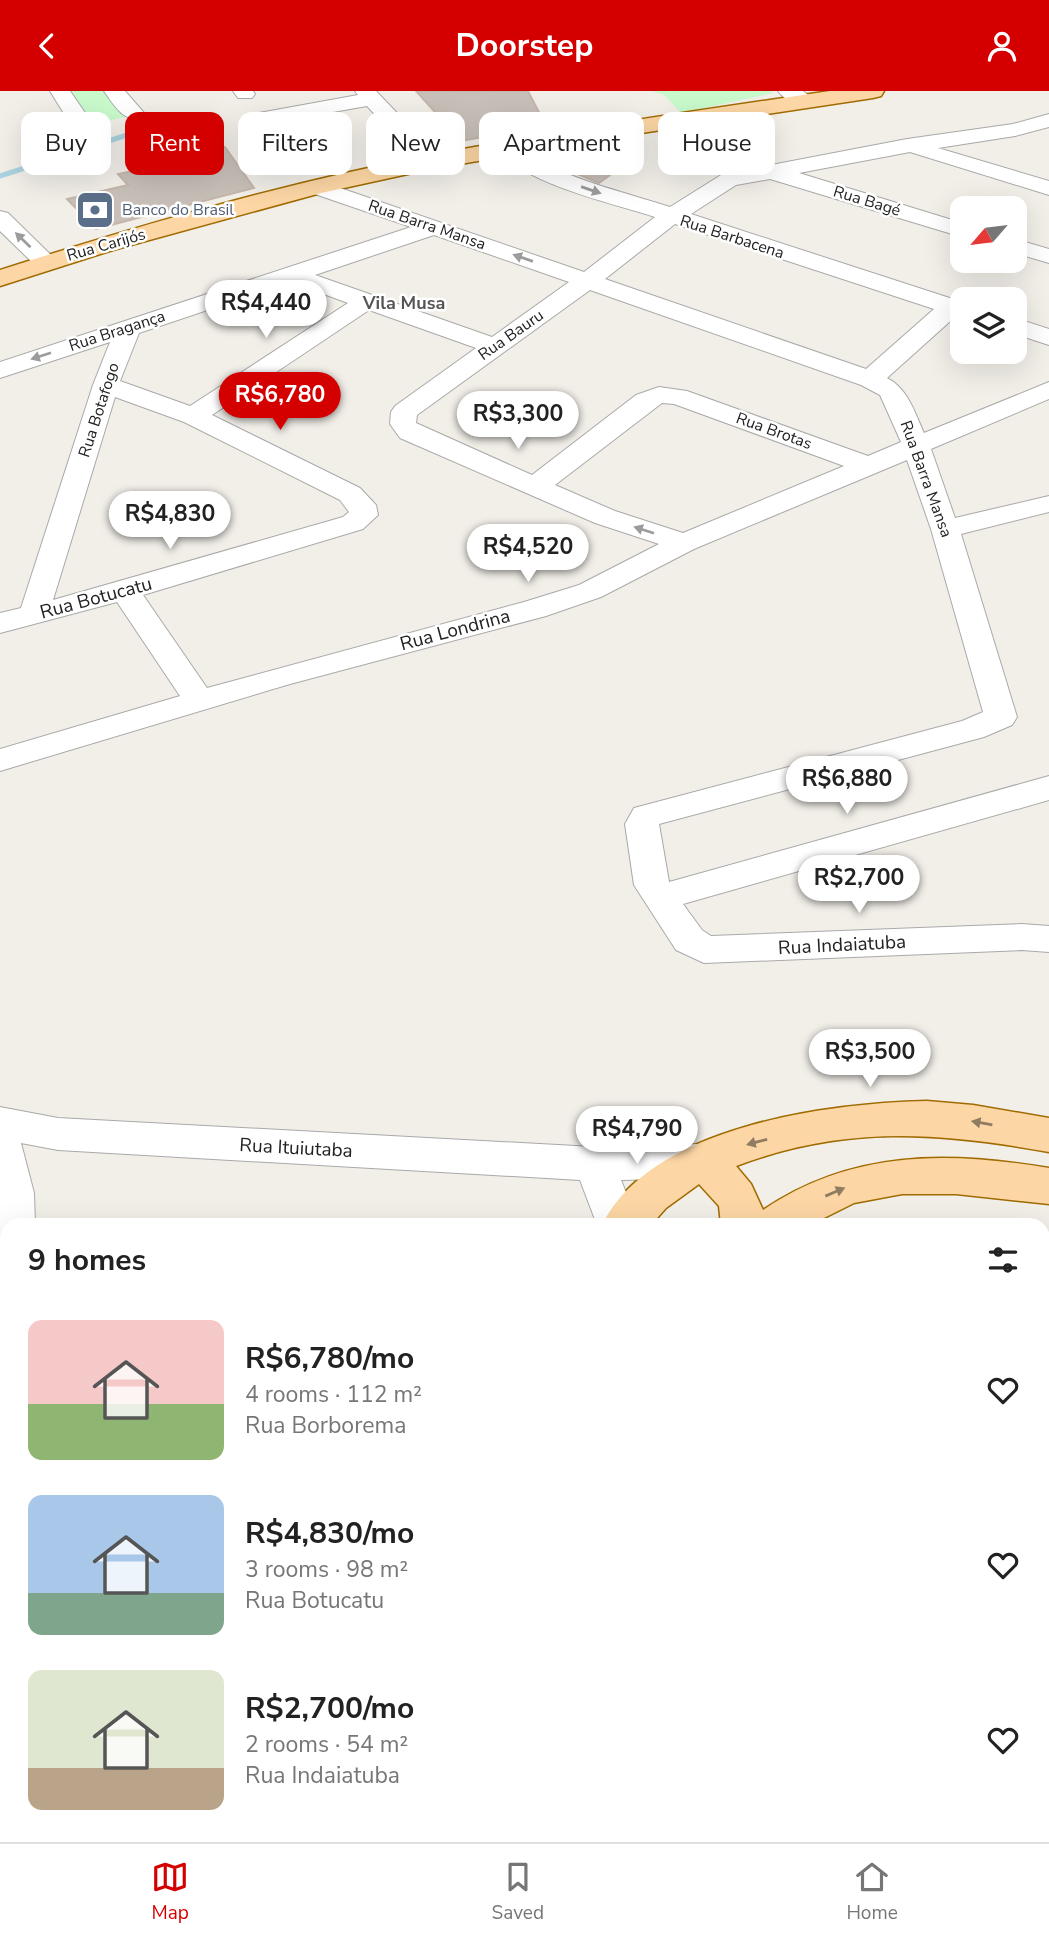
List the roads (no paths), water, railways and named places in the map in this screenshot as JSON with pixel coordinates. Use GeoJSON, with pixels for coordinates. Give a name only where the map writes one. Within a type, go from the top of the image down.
{"type":"FeatureCollection","features":[{"type":"Feature","properties":{"kind":"main road","name":"Rua Carijós"},"geometry":{"type":"LineString","coordinates":[[644,124],[797,96],[873,91]]}},
{"type":"Feature","properties":{"kind":"main road","name":"Rua Carijós"},"geometry":{"type":"LineString","coordinates":[[0,278],[317,187],[372,175]]}},
{"type":"Feature","properties":{"kind":"main road"},"geometry":{"type":"LineString","coordinates":[[629,1218],[639,1205],[701,1161],[783,1135],[877,1120],[927,1118],[974,1121],[1049,1135]]}},
{"type":"Feature","properties":{"kind":"main road"},"geometry":{"type":"LineString","coordinates":[[701,1161],[725,1180],[741,1205],[742,1218]]}},
{"type":"Feature","properties":{"kind":"main road"},"geometry":{"type":"LineString","coordinates":[[788,1218],[835,1191],[883,1176],[938,1174],[1049,1187]]}},
{"type":"Feature","properties":{"kind":"street"},"geometry":{"type":"LineString","coordinates":[[60,91],[74,112]]}},
{"type":"Feature","properties":{"kind":"street"},"geometry":{"type":"LineString","coordinates":[[114,91],[132,112]]}},
{"type":"Feature","properties":{"kind":"street"},"geometry":{"type":"LineString","coordinates":[[291,112],[368,95],[384,112]]}},
{"type":"Feature","properties":{"kind":"street","name":"Rua Bauru"},"geometry":{"type":"LineString","coordinates":[[775,170],[1015,130],[1047,122]]}},
{"type":"Feature","properties":{"kind":"street"},"geometry":{"type":"LineString","coordinates":[[907,146],[1049,188]]}},
{"type":"Feature","properties":{"kind":"street","name":"Rua Bagé"},"geometry":{"type":"LineString","coordinates":[[775,172],[950,226]]}},
{"type":"Feature","properties":{"kind":"street","name":"Rua Barbacena"},"geometry":{"type":"LineString","coordinates":[[551,175],[670,217],[950,306]]}},
{"type":"Feature","properties":{"kind":"street","name":"Rua Bauru"},"geometry":{"type":"LineString","coordinates":[[537,485],[410,432],[403,423],[404,412],[588,280],[642,259],[670,217],[729,180],[752,175]]}},
{"type":"Feature","properties":{"kind":"street","name":"Rua Barra Mansa"},"geometry":{"type":"LineString","coordinates":[[317,187],[870,379],[890,390],[896,399],[916,447],[944,529],[1001,717],[973,729],[646,816],[642,824],[652,884],[660,898]]}},
{"type":"Feature","properties":{"kind":"street"},"geometry":{"type":"LineString","coordinates":[[0,218],[46,263]]}},
{"type":"Feature","properties":{"kind":"street","name":"Rua Bragança"},"geometry":{"type":"LineString","coordinates":[[0,369],[433,228]]}},
{"type":"Feature","properties":{"kind":"street"},"geometry":{"type":"LineString","coordinates":[[1027,250],[1049,256]]}},
{"type":"Feature","properties":{"kind":"street"},"geometry":{"type":"LineString","coordinates":[[642,259],[657,304]]}},
{"type":"Feature","properties":{"kind":"street"},"geometry":{"type":"LineString","coordinates":[[290,274],[495,346]]}},
{"type":"Feature","properties":{"kind":"street"},"geometry":{"type":"LineString","coordinates":[[106,385],[193,416],[365,302]]}},
{"type":"Feature","properties":{"kind":"street"},"geometry":{"type":"LineString","coordinates":[[870,379],[950,314]]}},
{"type":"Feature","properties":{"kind":"street","name":"Rua Botafogo"},"geometry":{"type":"LineString","coordinates":[[34,614],[106,385],[128,328]]}},
{"type":"Feature","properties":{"kind":"street"},"geometry":{"type":"LineString","coordinates":[[1027,330],[1049,337]]}},
{"type":"Feature","properties":{"kind":"street","name":"Rua Londrina"},"geometry":{"type":"LineString","coordinates":[[0,760],[279,677],[535,609],[590,591],[628,574],[684,543],[1049,390]]}},
{"type":"Feature","properties":{"kind":"street","name":"Rua Brotas"},"geometry":{"type":"LineString","coordinates":[[537,485],[645,401],[659,395],[678,397],[870,466]]}},
{"type":"Feature","properties":{"kind":"street","name":"Rua Botucatu"},"geometry":{"type":"LineString","coordinates":[[0,624],[125,591],[353,523],[364,516],[362,505],[350,493],[193,416]]}},
{"type":"Feature","properties":{"kind":"street"},"geometry":{"type":"LineString","coordinates":[[537,485],[605,517],[684,543]]}},
{"type":"Feature","properties":{"kind":"street"},"geometry":{"type":"LineString","coordinates":[[944,529],[1049,504]]}},
{"type":"Feature","properties":{"kind":"street"},"geometry":{"type":"LineString","coordinates":[[605,517],[620,548],[628,574]]}},
{"type":"Feature","properties":{"kind":"street"},"geometry":{"type":"LineString","coordinates":[[125,591],[200,702]]}},
{"type":"Feature","properties":{"kind":"street"},"geometry":{"type":"LineString","coordinates":[[660,898],[1049,788]]}},
{"type":"Feature","properties":{"kind":"street","name":"Rua Indaiatuba"},"geometry":{"type":"LineString","coordinates":[[660,898],[689,940],[704,949],[1022,937],[1049,939]]}},
{"type":"Feature","properties":{"kind":"street","name":"Rua Ituiutaba"},"geometry":{"type":"LineString","coordinates":[[0,1123],[58,1134],[594,1164],[701,1161]]}},
{"type":"Feature","properties":{"kind":"street"},"geometry":{"type":"LineString","coordinates":[[0,1140],[12,1184],[15,1218]]}},
{"type":"Feature","properties":{"kind":"street"},"geometry":{"type":"LineString","coordinates":[[594,1164],[615,1218]]}},
{"type":"Feature","properties":{"kind":"waterway"},"geometry":{"type":"LineString","coordinates":[[0,176],[125,136]]}},
{"type":"Feature","properties":{"kind":"place","name":"Banco do Brasil"},"geometry":{"type":"Point","coordinates":[95,210]}},
{"type":"Feature","properties":{"kind":"district","name":"Vila Musa"},"geometry":{"type":"Point","coordinates":[404,303]}}]}
